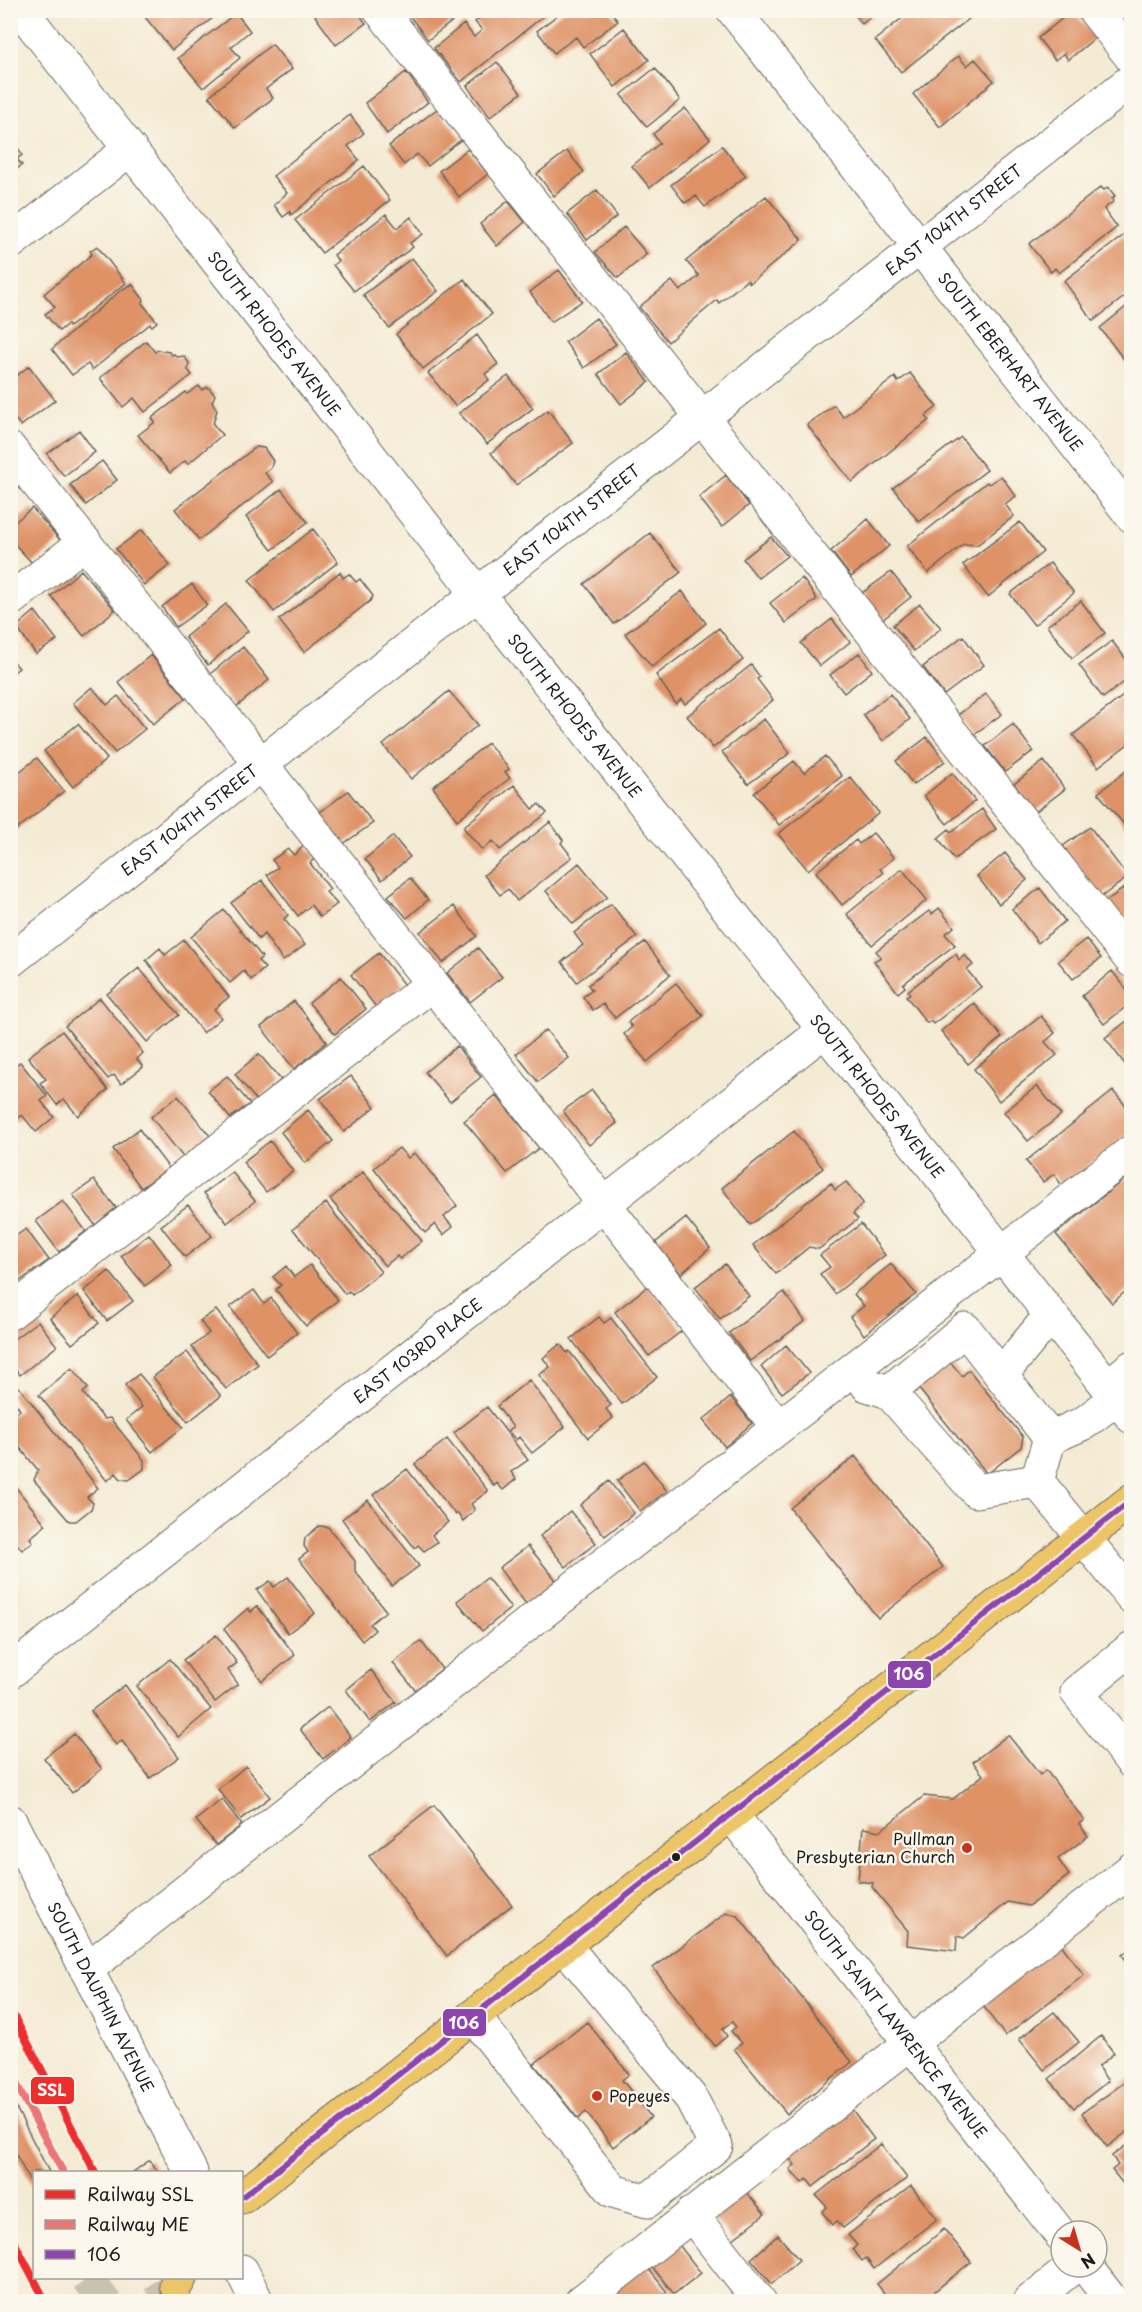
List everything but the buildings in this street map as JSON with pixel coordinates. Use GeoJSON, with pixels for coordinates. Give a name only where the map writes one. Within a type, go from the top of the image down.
{"type":"FeatureCollection","features":[{"type":"Feature","properties":{"kind":"main road"},"geometry":{"type":"LineString","coordinates":[[243,2196],[1131,1500]]}},
{"type":"Feature","properties":{"kind":"street","name":"SOUTH RHODES AVENUE"},"geometry":{"type":"LineString","coordinates":[[21,10],[478,594],[1051,1315],[1122,1392]]}},
{"type":"Feature","properties":{"kind":"street"},"geometry":{"type":"LineString","coordinates":[[380,10],[1131,961]]}},
{"type":"Feature","properties":{"kind":"street","name":"SOUTH EBERHART AVENUE"},"geometry":{"type":"LineString","coordinates":[[733,10],[1131,516]]}},
{"type":"Feature","properties":{"kind":"street"},"geometry":{"type":"LineString","coordinates":[[1094,10],[1131,58]]}},
{"type":"Feature","properties":{"kind":"street","name":"EAST 104TH STREET"},"geometry":{"type":"LineString","coordinates":[[10,961],[1131,80]]}},
{"type":"Feature","properties":{"kind":"street"},"geometry":{"type":"LineString","coordinates":[[10,243],[130,149]]}},
{"type":"Feature","properties":{"kind":"street"},"geometry":{"type":"LineString","coordinates":[[10,449],[261,764],[778,1427]]}},
{"type":"Feature","properties":{"kind":"street"},"geometry":{"type":"LineString","coordinates":[[10,600],[85,542]]}},
{"type":"Feature","properties":{"kind":"street"},"geometry":{"type":"LineString","coordinates":[[10,1313],[432,984]]}},
{"type":"Feature","properties":{"kind":"street","name":"EAST 103RD PLACE"},"geometry":{"type":"LineString","coordinates":[[10,1672],[825,1030]]}},
{"type":"Feature","properties":{"kind":"street"},"geometry":{"type":"LineString","coordinates":[[88,1968],[1131,1150]]}},
{"type":"Feature","properties":{"kind":"street"},"geometry":{"type":"LineString","coordinates":[[1001,1375],[1051,1315]]}},
{"type":"Feature","properties":{"kind":"street"},"geometry":{"type":"LineString","coordinates":[[888,1392],[965,1329],[1050,1438]]}},
{"type":"Feature","properties":{"kind":"street"},"geometry":{"type":"LineString","coordinates":[[842,1377],[888,1392],[976,1491],[1037,1481]]}},
{"type":"Feature","properties":{"kind":"street"},"geometry":{"type":"LineString","coordinates":[[1037,1481],[1050,1438],[1084,1423],[1122,1392]]}},
{"type":"Feature","properties":{"kind":"street"},"geometry":{"type":"LineString","coordinates":[[1037,1481],[1131,1597]]}},
{"type":"Feature","properties":{"kind":"street"},"geometry":{"type":"LineString","coordinates":[[1131,1648],[1077,1692],[1131,1762]]}},
{"type":"Feature","properties":{"kind":"street","name":"SOUTH SAINT LAWRENCE AVENUE"},"geometry":{"type":"LineString","coordinates":[[731,1814],[1049,2220]]}},
{"type":"Feature","properties":{"kind":"street","name":"SOUTH DAUPHIN AVENUE"},"geometry":{"type":"LineString","coordinates":[[10,1821],[88,1968],[190,2171]]}},
{"type":"Feature","properties":{"kind":"street"},"geometry":{"type":"LineString","coordinates":[[580,2301],[1131,1871]]}},
{"type":"Feature","properties":{"kind":"street"},"geometry":{"type":"LineString","coordinates":[[473,2016],[613,2190],[647,2201],[716,2146],[691,2098],[564,1944]]}},
{"type":"Feature","properties":{"kind":"street"},"geometry":{"type":"LineString","coordinates":[[691,2214],[760,2301]]}},
{"type":"Feature","properties":{"kind":"street"},"geometry":{"type":"LineString","coordinates":[[243,2273],[257,2301]]}},
{"type":"Feature","properties":{"kind":"street"},"geometry":{"type":"LineString","coordinates":[[1029,2301],[1057,2279]]}},
{"type":"Feature","properties":{"kind":"street"},"geometry":{"type":"LineString","coordinates":[[1096,2279],[1113,2301]]}},
{"type":"Feature","properties":{"kind":"tunnel"},"geometry":{"type":"LineString","coordinates":[[84,2302],[114,2279]]}},
{"type":"Feature","properties":{"kind":"tunnel"},"geometry":{"type":"LineString","coordinates":[[155,2302],[176,2285]]}},
{"type":"Feature","properties":{"kind":"rail line","name":"SSL"},"geometry":{"type":"LineString","coordinates":[[10,2009],[94,2171]]}},
{"type":"Feature","properties":{"kind":"rail line","name":"ME"},"geometry":{"type":"LineString","coordinates":[[10,2072],[62,2171]]}},
{"type":"Feature","properties":{"kind":"rail line","name":"SSL"},"geometry":{"type":"LineString","coordinates":[[10,2234],[33,2277]]}},
{"type":"Feature","properties":{"kind":"rail line","name":"SSL"},"geometry":{"type":"LineString","coordinates":[[34,2279],[46,2302]]}},
{"type":"Feature","properties":{"kind":"transit line","name":"106"},"geometry":{"type":"LineString","coordinates":[[243,2196],[1132,1500]]}},
{"type":"Feature","properties":{"kind":"place","name":"Pullman Presbyterian Church"},"geometry":{"type":"Point","coordinates":[967,1848]}},
{"type":"Feature","properties":{"kind":"place","name":"Popeyes"},"geometry":{"type":"Point","coordinates":[597,2096]}}]}
